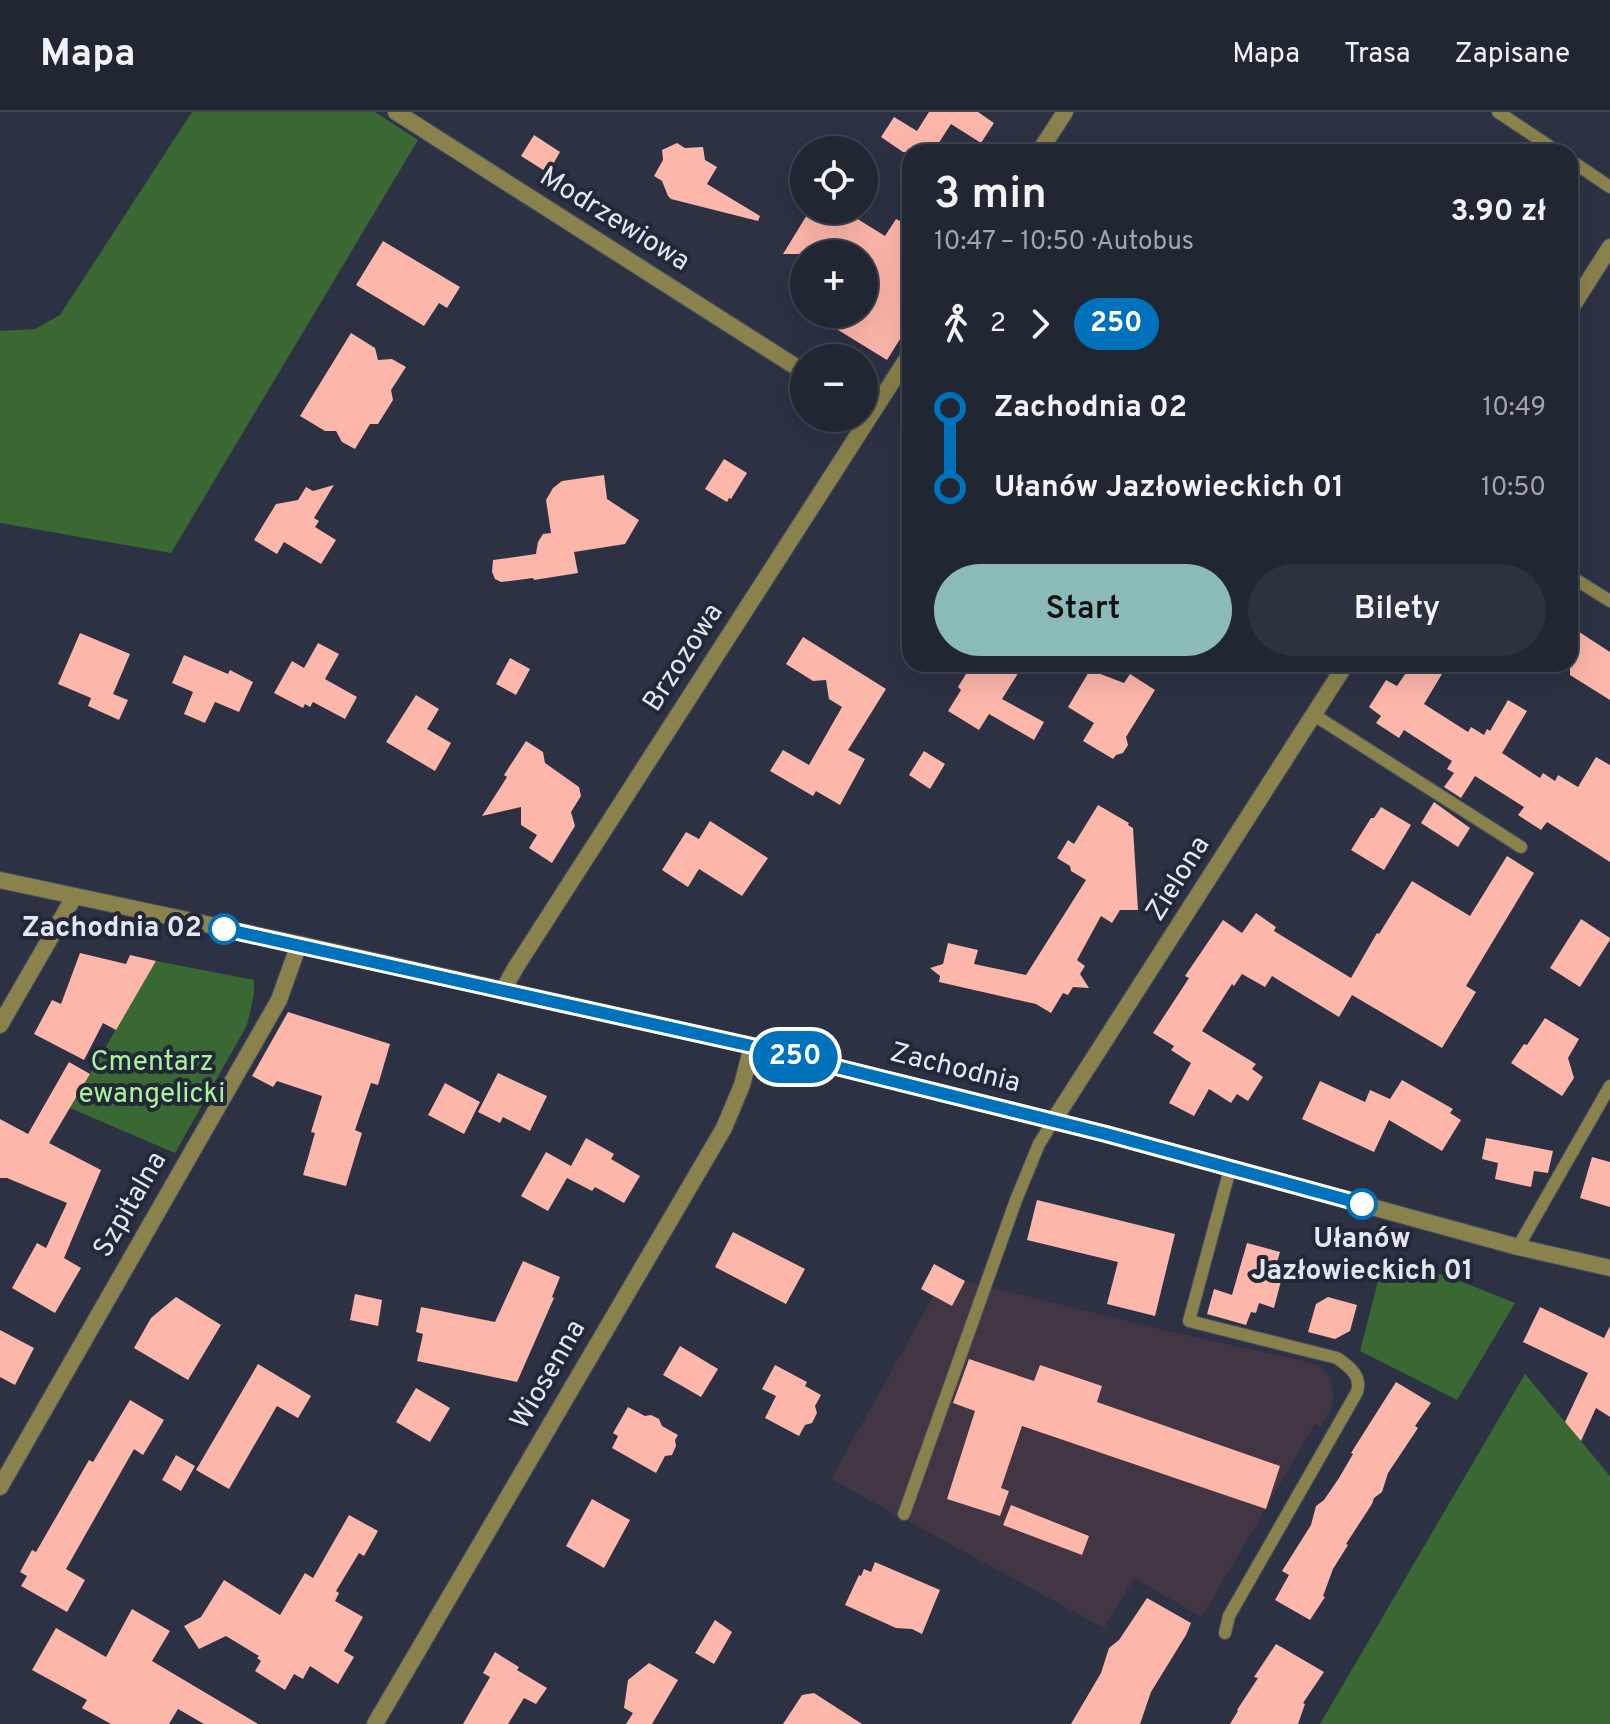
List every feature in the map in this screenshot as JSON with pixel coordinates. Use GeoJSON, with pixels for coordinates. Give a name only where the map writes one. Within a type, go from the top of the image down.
{"type":"FeatureCollection","features":[{"type":"Feature","properties":{"kind":"street","name":"Modrzewiowa"},"geometry":{"type":"LineString","coordinates":[[396,112],[790,363]]}},
{"type":"Feature","properties":{"kind":"street"},"geometry":{"type":"LineString","coordinates":[[1044,144],[1065,112]]}},
{"type":"Feature","properties":{"kind":"street"},"geometry":{"type":"LineString","coordinates":[[1578,297],[1610,247]]}},
{"type":"Feature","properties":{"kind":"street","name":"Brzozowa"},"geometry":{"type":"LineString","coordinates":[[878,398],[902,365]]}},
{"type":"Feature","properties":{"kind":"street","name":"Brzozowa"},"geometry":{"type":"LineString","coordinates":[[503,990],[855,432]]}},
{"type":"Feature","properties":{"kind":"street","name":"Zielona"},"geometry":{"type":"LineString","coordinates":[[1054,1120],[1341,672]]}},
{"type":"Feature","properties":{"kind":"street","name":"Zachodnia"},"geometry":{"type":"LineString","coordinates":[[0,880],[752,1046],[1054,1120],[1518,1247],[1610,1268]]}},
{"type":"Feature","properties":{"kind":"street"},"geometry":{"type":"LineString","coordinates":[[0,1025],[74,897]]}},
{"type":"Feature","properties":{"kind":"street","name":"Szpitalna"},"geometry":{"type":"LineString","coordinates":[[0,1487],[279,1000],[299,944]]}},
{"type":"Feature","properties":{"kind":"street","name":"Wiosenna"},"geometry":{"type":"LineString","coordinates":[[375,1724],[724,1128],[742,1085],[752,1046]]}},
{"type":"Feature","properties":{"kind":"lane"},"geometry":{"type":"LineString","coordinates":[[1498,112],[1546,144]]}},
{"type":"Feature","properties":{"kind":"lane"},"geometry":{"type":"LineString","coordinates":[[1578,165],[1610,187]]}},
{"type":"Feature","properties":{"kind":"lane"},"geometry":{"type":"LineString","coordinates":[[1578,581],[1610,601]]}},
{"type":"Feature","properties":{"kind":"lane"},"geometry":{"type":"LineString","coordinates":[[1314,715],[1521,847]]}},
{"type":"Feature","properties":{"kind":"lane"},"geometry":{"type":"LineString","coordinates":[[1518,1247],[1610,1086]]}},
{"type":"Feature","properties":{"kind":"lane"},"geometry":{"type":"LineString","coordinates":[[904,1514],[1016,1200],[1039,1144],[1054,1120]]}},
{"type":"Feature","properties":{"kind":"lane"},"geometry":{"type":"LineString","coordinates":[[1225,1633],[1229,1616],[1359,1385],[1357,1376],[1349,1366],[1337,1358],[1189,1321],[1230,1169]]}},
{"type":"Feature","properties":{"kind":"shaded area"},"geometry":{"type":"Polygon","coordinates":[[[947,1271],[965,1281],[1309,1362],[1321,1367],[1329,1376],[1332,1405],[1321,1428],[1315,1424],[1202,1617],[1134,1578],[1104,1628],[831,1479],[933,1297],[936,1297],[947,1271]]]}},
{"type":"Feature","properties":{"kind":"green space"},"geometry":{"type":"Polygon","coordinates":[[[192,112],[375,112],[418,140],[171,553],[0,523],[0,331],[35,329],[60,315],[192,112]]]}},
{"type":"Feature","properties":{"kind":"green space","name":"Cmentarz ewangelicki"},"geometry":{"type":"Polygon","coordinates":[[[156,961],[254,980],[247,1025],[175,1153],[70,1108],[156,961]]]}},
{"type":"Feature","properties":{"kind":"green space"},"geometry":{"type":"Polygon","coordinates":[[[1384,1258],[1450,1277],[1515,1303],[1457,1400],[1360,1351],[1384,1258]]]}},
{"type":"Feature","properties":{"kind":"green space"},"geometry":{"type":"Polygon","coordinates":[[[1525,1374],[1610,1476],[1610,1724],[1320,1724],[1525,1374]]]}},
{"type":"Feature","properties":{"kind":"building"},"geometry":{"type":"Polygon","coordinates":[[[929,112],[978,112],[994,123],[981,143],[951,124],[938,144],[902,144],[902,151],[881,137],[894,117],[917,131],[929,112]]]}},
{"type":"Feature","properties":{"kind":"building"},"geometry":{"type":"Polygon","coordinates":[[[534,135],[560,152],[548,173],[521,156],[534,135]]]}},
{"type":"Feature","properties":{"kind":"building"},"geometry":{"type":"Polygon","coordinates":[[[677,143],[685,148],[703,147],[705,160],[717,167],[707,184],[760,216],[758,221],[671,199],[662,181],[654,176],[663,160],[662,150],[677,143]]]}},
{"type":"Feature","properties":{"kind":"building"},"geometry":{"type":"Polygon","coordinates":[[[896,219],[902,222],[902,336],[887,360],[878,354],[878,344],[861,344],[835,328],[878,328],[878,240],[792,240],[801,224],[866,224],[885,236],[896,219]]]}},
{"type":"Feature","properties":{"kind":"building"},"geometry":{"type":"Polygon","coordinates":[[[383,241],[460,287],[447,308],[439,303],[424,326],[356,285],[383,241]]]}},
{"type":"Feature","properties":{"kind":"building"},"geometry":{"type":"Polygon","coordinates":[[[351,333],[375,348],[378,360],[392,359],[406,367],[391,390],[393,400],[378,424],[370,424],[355,449],[342,442],[336,431],[325,431],[300,416],[351,333]]]}},
{"type":"Feature","properties":{"kind":"building"},"geometry":{"type":"Polygon","coordinates":[[[724,459],[747,473],[727,502],[705,489],[724,459]]]}},
{"type":"Feature","properties":{"kind":"building"},"geometry":{"type":"Polygon","coordinates":[[[604,475],[607,499],[639,520],[625,544],[574,552],[578,573],[534,580],[501,582],[495,579],[493,560],[536,554],[543,534],[551,533],[546,500],[553,488],[562,481],[604,475]]]}},
{"type":"Feature","properties":{"kind":"building"},"geometry":{"type":"Polygon","coordinates":[[[334,485],[314,518],[319,521],[315,527],[336,540],[321,564],[284,542],[277,554],[254,540],[276,504],[298,500],[306,487],[313,491],[334,485]]]}},
{"type":"Feature","properties":{"kind":"building"},"geometry":{"type":"Polygon","coordinates":[[[1578,631],[1610,652],[1610,700],[1570,675],[1570,672],[1578,672],[1578,631]]]}},
{"type":"Feature","properties":{"kind":"building"},"geometry":{"type":"Polygon","coordinates":[[[80,633],[130,654],[113,694],[128,700],[119,720],[88,706],[91,698],[58,684],[80,633]]]}},
{"type":"Feature","properties":{"kind":"building"},"geometry":{"type":"Polygon","coordinates":[[[803,637],[886,689],[848,750],[865,759],[840,805],[816,791],[813,796],[770,771],[783,750],[809,765],[842,707],[829,699],[826,680],[813,681],[786,664],[803,637]]]}},
{"type":"Feature","properties":{"kind":"building"},"geometry":{"type":"Polygon","coordinates":[[[318,643],[339,654],[325,679],[357,697],[345,719],[313,702],[310,707],[305,704],[303,708],[274,693],[292,661],[304,668],[318,643]]]}},
{"type":"Feature","properties":{"kind":"building"},"geometry":{"type":"Polygon","coordinates":[[[184,655],[228,674],[230,670],[253,682],[239,712],[215,702],[205,723],[184,714],[193,692],[172,683],[184,655]]]}},
{"type":"Feature","properties":{"kind":"building"},"geometry":{"type":"Polygon","coordinates":[[[510,658],[530,669],[516,695],[496,684],[510,658]]]}},
{"type":"Feature","properties":{"kind":"building"},"geometry":{"type":"Polygon","coordinates":[[[967,672],[1019,672],[1002,699],[1044,722],[1034,740],[989,714],[979,730],[948,711],[961,690],[958,687],[967,672]]]}},
{"type":"Feature","properties":{"kind":"building"},"geometry":{"type":"Polygon","coordinates":[[[1089,672],[1124,683],[1130,674],[1155,690],[1126,737],[1128,745],[1123,753],[1113,759],[1083,741],[1094,723],[1068,707],[1089,672]]]}},
{"type":"Feature","properties":{"kind":"building"},"geometry":{"type":"Polygon","coordinates":[[[1407,672],[1443,672],[1424,704],[1468,732],[1471,727],[1484,735],[1487,729],[1490,731],[1508,700],[1527,711],[1502,753],[1540,778],[1543,773],[1555,781],[1558,775],[1578,787],[1596,757],[1610,765],[1610,862],[1547,822],[1541,830],[1518,815],[1524,807],[1475,776],[1461,798],[1444,787],[1454,773],[1447,769],[1452,761],[1404,730],[1399,738],[1376,723],[1381,716],[1369,707],[1386,680],[1397,686],[1407,672]]]}},
{"type":"Feature","properties":{"kind":"building"},"geometry":{"type":"Polygon","coordinates":[[[416,695],[439,709],[427,729],[451,743],[435,771],[386,742],[416,695]]]}},
{"type":"Feature","properties":{"kind":"building"},"geometry":{"type":"Polygon","coordinates":[[[526,741],[543,752],[545,763],[579,787],[581,796],[571,812],[575,826],[552,863],[529,848],[537,835],[521,825],[521,807],[482,816],[526,741]]]}},
{"type":"Feature","properties":{"kind":"building"},"geometry":{"type":"Polygon","coordinates":[[[924,751],[945,764],[930,789],[909,775],[924,751]]]}},
{"type":"Feature","properties":{"kind":"building"},"geometry":{"type":"Polygon","coordinates":[[[1434,802],[1470,828],[1458,847],[1421,823],[1434,802]]]}},
{"type":"Feature","properties":{"kind":"building"},"geometry":{"type":"Polygon","coordinates":[[[1098,805],[1133,828],[1138,910],[1120,910],[1112,923],[1101,916],[1077,960],[1085,966],[1080,974],[1089,988],[1073,987],[1068,995],[1063,993],[1051,1013],[1036,1004],[939,982],[940,976],[930,968],[943,964],[948,943],[978,950],[974,964],[1026,975],[1086,880],[1057,858],[1068,840],[1074,844],[1098,805]]]}},
{"type":"Feature","properties":{"kind":"building"},"geometry":{"type":"Polygon","coordinates":[[[1381,807],[1411,825],[1384,870],[1351,850],[1381,807]]]}},
{"type":"Feature","properties":{"kind":"building"},"geometry":{"type":"Polygon","coordinates":[[[710,821],[768,858],[742,896],[699,869],[688,887],[662,870],[686,832],[699,839],[710,821]]]}},
{"type":"Feature","properties":{"kind":"building"},"geometry":{"type":"Polygon","coordinates":[[[1507,856],[1534,873],[1466,986],[1476,992],[1442,1048],[1352,995],[1339,1017],[1272,976],[1265,987],[1242,974],[1234,986],[1232,984],[1202,1031],[1256,1064],[1252,1069],[1263,1077],[1248,1101],[1237,1094],[1231,1103],[1209,1089],[1194,1116],[1169,1103],[1191,1063],[1171,1050],[1174,1046],[1153,1033],[1189,978],[1185,976],[1223,920],[1242,933],[1256,913],[1276,927],[1274,931],[1351,978],[1412,881],[1470,916],[1507,856]]]}},
{"type":"Feature","properties":{"kind":"building"},"geometry":{"type":"Polygon","coordinates":[[[1581,919],[1610,940],[1580,987],[1550,968],[1581,919]]]}},
{"type":"Feature","properties":{"kind":"building"},"geometry":{"type":"Polygon","coordinates":[[[80,953],[126,964],[130,955],[156,961],[116,1030],[103,1023],[84,1060],[34,1034],[52,1000],[61,1004],[80,953]]]}},
{"type":"Feature","properties":{"kind":"building"},"geometry":{"type":"Polygon","coordinates":[[[288,1012],[390,1044],[378,1085],[371,1083],[355,1130],[362,1133],[346,1186],[303,1175],[322,1096],[277,1081],[273,1087],[252,1076],[288,1012]]]}},
{"type":"Feature","properties":{"kind":"building"},"geometry":{"type":"Polygon","coordinates":[[[1545,1018],[1579,1039],[1568,1058],[1574,1078],[1562,1096],[1511,1063],[1545,1018]]]}},
{"type":"Feature","properties":{"kind":"building"},"geometry":{"type":"Polygon","coordinates":[[[69,1062],[90,1074],[49,1143],[101,1170],[64,1258],[81,1268],[55,1313],[12,1288],[37,1243],[46,1248],[67,1203],[7,1178],[0,1178],[0,1119],[28,1134],[69,1062]]]}},
{"type":"Feature","properties":{"kind":"building"},"geometry":{"type":"Polygon","coordinates":[[[498,1073],[547,1096],[530,1131],[503,1117],[500,1123],[478,1112],[498,1073]]]}},
{"type":"Feature","properties":{"kind":"building"},"geometry":{"type":"Polygon","coordinates":[[[1402,1080],[1453,1109],[1450,1113],[1461,1120],[1442,1151],[1389,1120],[1374,1152],[1302,1119],[1320,1081],[1365,1102],[1370,1090],[1390,1099],[1402,1080]]]}},
{"type":"Feature","properties":{"kind":"building"},"geometry":{"type":"Polygon","coordinates":[[[445,1083],[480,1102],[464,1134],[428,1115],[445,1083]]]}},
{"type":"Feature","properties":{"kind":"building"},"geometry":{"type":"Polygon","coordinates":[[[586,1138],[614,1154],[611,1159],[640,1176],[624,1203],[595,1187],[592,1191],[567,1178],[548,1211],[521,1196],[546,1152],[571,1166],[586,1138]]]}},
{"type":"Feature","properties":{"kind":"building"},"geometry":{"type":"Polygon","coordinates":[[[1486,1138],[1553,1151],[1548,1173],[1534,1171],[1531,1187],[1495,1179],[1498,1163],[1482,1159],[1486,1138]]]}},
{"type":"Feature","properties":{"kind":"building"},"geometry":{"type":"Polygon","coordinates":[[[1592,1157],[1610,1162],[1610,1207],[1580,1198],[1592,1157]]]}},
{"type":"Feature","properties":{"kind":"building"},"geometry":{"type":"Polygon","coordinates":[[[1037,1200],[1175,1234],[1155,1316],[1107,1304],[1118,1262],[1027,1240],[1037,1200]]]}},
{"type":"Feature","properties":{"kind":"building"},"geometry":{"type":"Polygon","coordinates":[[[733,1232],[805,1269],[786,1304],[715,1267],[733,1232]]]}},
{"type":"Feature","properties":{"kind":"building"},"geometry":{"type":"Polygon","coordinates":[[[1247,1243],[1280,1252],[1272,1279],[1281,1281],[1274,1308],[1259,1303],[1256,1313],[1251,1312],[1246,1325],[1207,1314],[1214,1289],[1232,1295],[1247,1243]]]}},
{"type":"Feature","properties":{"kind":"building"},"geometry":{"type":"Polygon","coordinates":[[[523,1261],[560,1277],[554,1298],[517,1382],[417,1361],[423,1334],[416,1332],[421,1307],[495,1322],[523,1261]]]}},
{"type":"Feature","properties":{"kind":"building"},"geometry":{"type":"Polygon","coordinates":[[[934,1264],[965,1281],[952,1306],[921,1289],[934,1264]]]}},
{"type":"Feature","properties":{"kind":"building"},"geometry":{"type":"Polygon","coordinates":[[[355,1294],[382,1300],[378,1326],[350,1320],[355,1294]]]}},
{"type":"Feature","properties":{"kind":"building"},"geometry":{"type":"Polygon","coordinates":[[[176,1297],[221,1325],[188,1380],[134,1348],[151,1318],[176,1297]]]}},
{"type":"Feature","properties":{"kind":"building"},"geometry":{"type":"Polygon","coordinates":[[[1328,1297],[1357,1305],[1350,1331],[1335,1339],[1308,1332],[1316,1304],[1328,1297]]]}},
{"type":"Feature","properties":{"kind":"building"},"geometry":{"type":"Polygon","coordinates":[[[1540,1307],[1604,1338],[1610,1326],[1610,1417],[1596,1408],[1581,1441],[1565,1422],[1588,1373],[1523,1342],[1540,1307]]]}},
{"type":"Feature","properties":{"kind":"building"},"geometry":{"type":"Polygon","coordinates":[[[0,1330],[34,1348],[15,1385],[0,1377],[0,1330]]]}},
{"type":"Feature","properties":{"kind":"building"},"geometry":{"type":"Polygon","coordinates":[[[680,1346],[718,1369],[701,1397],[663,1375],[680,1346]]]}},
{"type":"Feature","properties":{"kind":"building"},"geometry":{"type":"Polygon","coordinates":[[[969,1359],[1034,1381],[1040,1365],[1102,1386],[1097,1402],[1280,1466],[1266,1509],[1022,1426],[1001,1488],[1009,1491],[1000,1516],[947,1499],[975,1411],[953,1403],[969,1359]]]}},
{"type":"Feature","properties":{"kind":"building"},"geometry":{"type":"Polygon","coordinates":[[[258,1364],[311,1396],[298,1418],[277,1406],[229,1489],[196,1470],[258,1364]]]}},
{"type":"Feature","properties":{"kind":"building"},"geometry":{"type":"Polygon","coordinates":[[[775,1365],[807,1382],[805,1386],[821,1395],[812,1423],[805,1425],[799,1436],[765,1418],[776,1396],[762,1389],[775,1365]]]}},
{"type":"Feature","properties":{"kind":"building"},"geometry":{"type":"Polygon","coordinates":[[[1396,1382],[1431,1403],[1388,1473],[1382,1492],[1374,1498],[1346,1544],[1333,1569],[1325,1597],[1310,1620],[1275,1600],[1289,1575],[1282,1571],[1311,1525],[1316,1506],[1339,1478],[1351,1453],[1396,1382]]]}},
{"type":"Feature","properties":{"kind":"building"},"geometry":{"type":"Polygon","coordinates":[[[416,1388],[450,1408],[430,1442],[396,1422],[416,1388]]]}},
{"type":"Feature","properties":{"kind":"building"},"geometry":{"type":"Polygon","coordinates":[[[130,1400],[164,1420],[143,1455],[134,1449],[66,1569],[85,1580],[67,1612],[21,1586],[27,1576],[20,1572],[32,1550],[36,1552],[89,1460],[93,1462],[130,1400]]]}},
{"type":"Feature","properties":{"kind":"building"},"geometry":{"type":"Polygon","coordinates":[[[628,1407],[659,1419],[662,1426],[678,1435],[672,1455],[665,1456],[656,1473],[612,1448],[618,1436],[613,1433],[628,1407]]]}},
{"type":"Feature","properties":{"kind":"building"},"geometry":{"type":"Polygon","coordinates":[[[176,1455],[195,1466],[181,1491],[162,1480],[176,1455]]]}},
{"type":"Feature","properties":{"kind":"building"},"geometry":{"type":"Polygon","coordinates":[[[592,1499],[630,1520],[604,1568],[566,1546],[592,1499]]]}},
{"type":"Feature","properties":{"kind":"building"},"geometry":{"type":"Polygon","coordinates":[[[1011,1505],[1089,1536],[1082,1555],[1003,1525],[1011,1505]]]}},
{"type":"Feature","properties":{"kind":"building"},"geometry":{"type":"Polygon","coordinates":[[[349,1515],[378,1531],[364,1556],[359,1553],[336,1591],[339,1593],[335,1601],[363,1617],[344,1651],[354,1657],[338,1684],[310,1666],[303,1679],[294,1674],[285,1690],[255,1671],[261,1661],[257,1658],[259,1656],[226,1636],[199,1649],[184,1626],[201,1617],[224,1580],[280,1615],[305,1573],[313,1578],[349,1515]]]}},
{"type":"Feature","properties":{"kind":"building"},"geometry":{"type":"Polygon","coordinates":[[[875,1562],[940,1590],[922,1634],[912,1629],[896,1628],[845,1605],[859,1575],[864,1569],[871,1572],[875,1562]]]}},
{"type":"Feature","properties":{"kind":"building"},"geometry":{"type":"Polygon","coordinates":[[[1147,1598],[1191,1623],[1151,1692],[1140,1724],[1071,1724],[1101,1673],[1109,1648],[1119,1640],[1147,1598]]]}},
{"type":"Feature","properties":{"kind":"building"},"geometry":{"type":"Polygon","coordinates":[[[132,1609],[170,1631],[152,1661],[258,1724],[204,1724],[178,1709],[169,1724],[111,1724],[82,1708],[87,1700],[32,1670],[56,1628],[106,1657],[132,1609]]]}},
{"type":"Feature","properties":{"kind":"building"},"geometry":{"type":"Polygon","coordinates":[[[715,1620],[732,1632],[714,1664],[695,1653],[715,1620]]]}},
{"type":"Feature","properties":{"kind":"building"},"geometry":{"type":"Polygon","coordinates":[[[1276,1644],[1324,1672],[1303,1703],[1298,1724],[1230,1724],[1258,1678],[1254,1677],[1276,1644]]]}},
{"type":"Feature","properties":{"kind":"building"},"geometry":{"type":"Polygon","coordinates":[[[495,1652],[547,1688],[536,1704],[524,1698],[508,1724],[463,1724],[490,1677],[483,1673],[495,1652]]]}},
{"type":"Feature","properties":{"kind":"building"},"geometry":{"type":"Polygon","coordinates":[[[649,1663],[678,1680],[652,1724],[626,1724],[633,1713],[624,1708],[628,1680],[649,1663]]]}},
{"type":"Feature","properties":{"kind":"building"},"geometry":{"type":"Polygon","coordinates":[[[814,1693],[862,1724],[783,1724],[802,1695],[814,1693]]]}},
{"type":"Feature","properties":{"kind":"bus line","name":"250"},"geometry":{"type":"LineString","coordinates":[[224,929],[752,1046],[1106,1134],[1362,1204]]}},
{"type":"Feature","properties":{"kind":"place","name":"Zachodnia 02"},"geometry":{"type":"Point","coordinates":[224,929]}},
{"type":"Feature","properties":{"kind":"place","name":"Ułanów Jazłowieckich 01"},"geometry":{"type":"Point","coordinates":[1362,1204]}}]}
